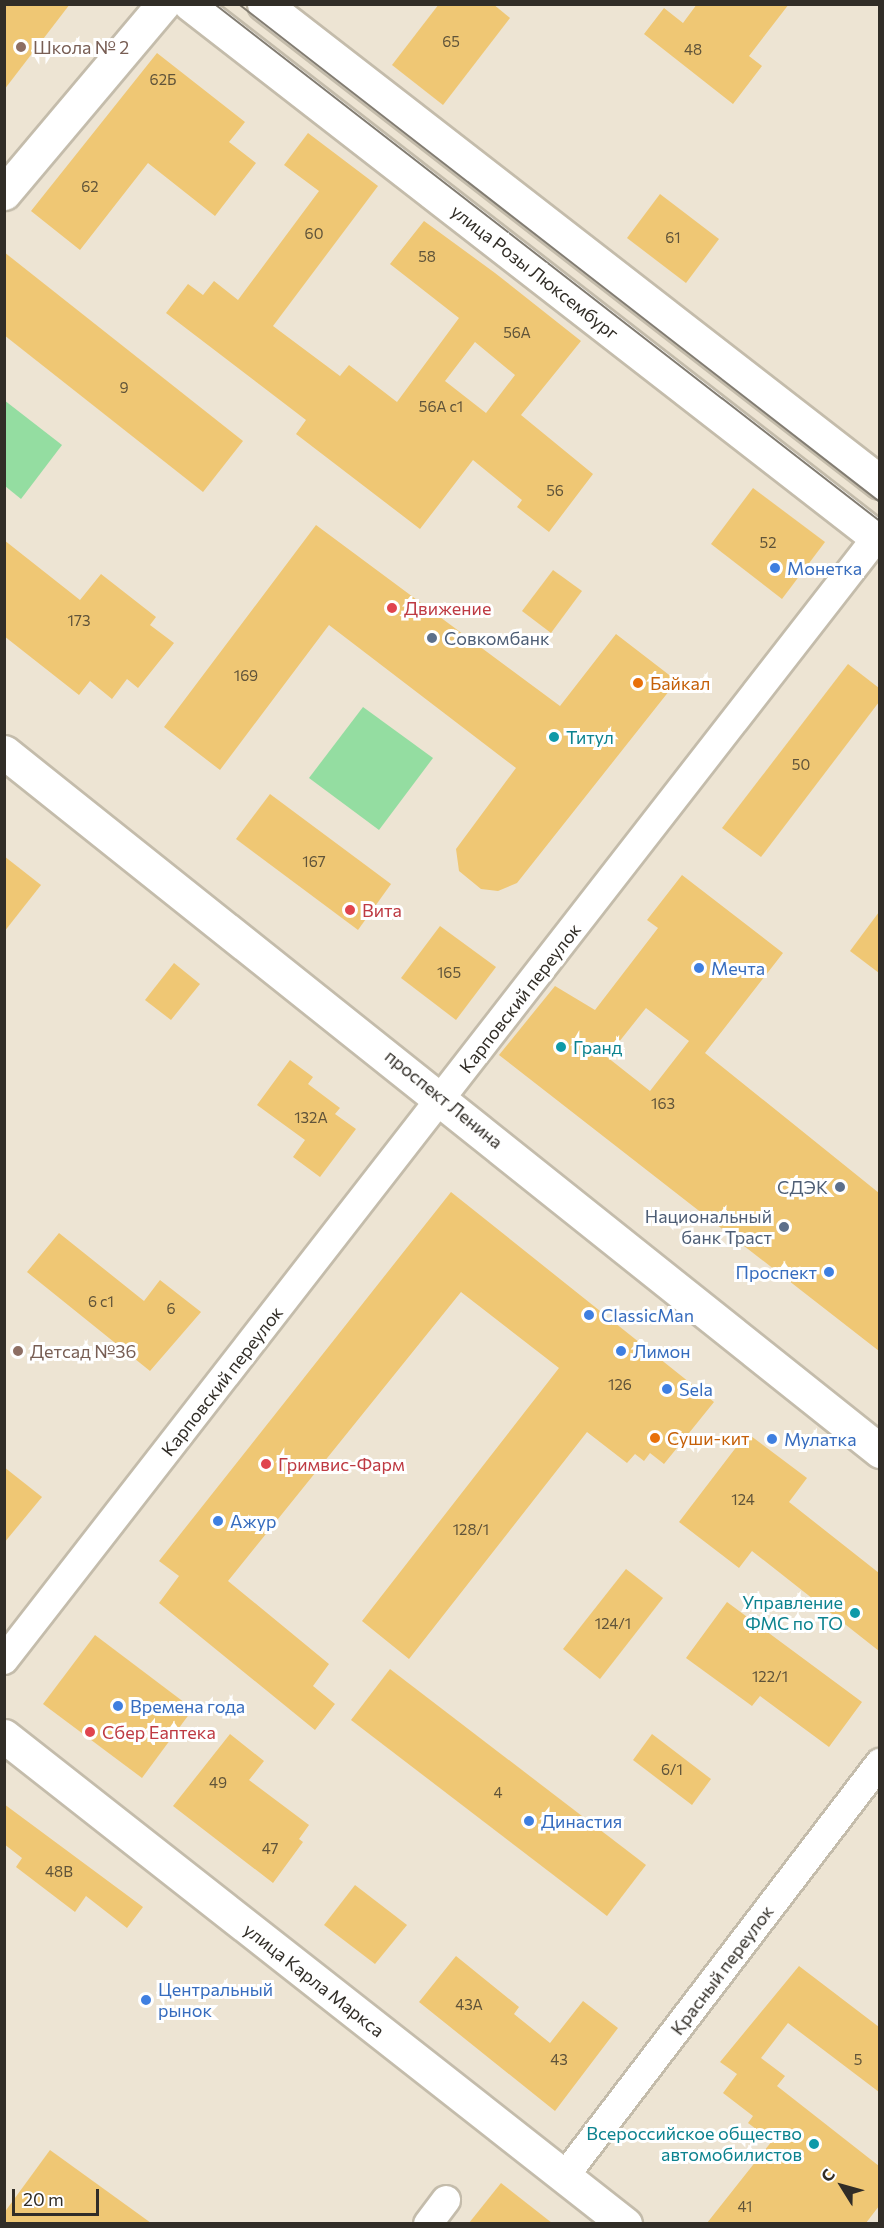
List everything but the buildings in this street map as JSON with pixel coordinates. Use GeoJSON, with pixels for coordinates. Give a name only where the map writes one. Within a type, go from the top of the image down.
{"type":"FeatureCollection","features":[{"type":"Feature","properties":{"kind":"main road"},"geometry":{"type":"LineString","coordinates":[[4,193],[163,4]]}},
{"type":"Feature","properties":{"kind":"main road","name":"улица Розы Люксембург"},"geometry":{"type":"LineString","coordinates":[[190,4],[878,537]]}},
{"type":"Feature","properties":{"kind":"main road"},"geometry":{"type":"LineString","coordinates":[[264,4],[879,482]]}},
{"type":"Feature","properties":{"kind":"main road","name":"проспект Ленина"},"geometry":{"type":"LineString","coordinates":[[4,752],[442,1098],[879,1451]]}},
{"type":"Feature","properties":{"kind":"main road","name":"улица Карла Маркса"},"geometry":{"type":"LineString","coordinates":[[4,1736],[625,2223]]}},
{"type":"Feature","properties":{"kind":"street","name":"Карповский переулок"},"geometry":{"type":"LineString","coordinates":[[4,1660],[878,537]]}},
{"type":"Feature","properties":{"kind":"street","name":"Красный переулок"},"geometry":{"type":"LineString","coordinates":[[564,2177],[879,1763]]}},
{"type":"Feature","properties":{"kind":"street"},"geometry":{"type":"LineString","coordinates":[[428,2223],[446,2200]]}},
{"type":"Feature","properties":{"kind":"green space"},"geometry":{"type":"Polygon","coordinates":[[[4,400],[62,445],[21,499],[5,486],[4,400]]]}},
{"type":"Feature","properties":{"kind":"green space"},"geometry":{"type":"Polygon","coordinates":[[[363,707],[433,758],[379,830],[309,778],[363,707]]]}},
{"type":"Feature","properties":{"kind":"tram line"},"geometry":{"type":"LineString","coordinates":[[215,4],[880,521]]}},
{"type":"Feature","properties":{"kind":"tram line"},"geometry":{"type":"LineString","coordinates":[[239,4],[880,502]]}},
{"type":"Feature","properties":{"kind":"place","name":"Школа № 2"},"geometry":{"type":"Point","coordinates":[21,47]}},
{"type":"Feature","properties":{"kind":"place","name":"Монетка"},"geometry":{"type":"Point","coordinates":[775,568]}},
{"type":"Feature","properties":{"kind":"place","name":"Движение"},"geometry":{"type":"Point","coordinates":[392,608]}},
{"type":"Feature","properties":{"kind":"place","name":"Совкомбанк"},"geometry":{"type":"Point","coordinates":[432,638]}},
{"type":"Feature","properties":{"kind":"place","name":"Байкал"},"geometry":{"type":"Point","coordinates":[638,683]}},
{"type":"Feature","properties":{"kind":"place","name":"Титул"},"geometry":{"type":"Point","coordinates":[554,737]}},
{"type":"Feature","properties":{"kind":"place","name":"Вита"},"geometry":{"type":"Point","coordinates":[350,910]}},
{"type":"Feature","properties":{"kind":"place","name":"Мечта"},"geometry":{"type":"Point","coordinates":[699,968]}},
{"type":"Feature","properties":{"kind":"place","name":"Гранд"},"geometry":{"type":"Point","coordinates":[561,1047]}},
{"type":"Feature","properties":{"kind":"place","name":"СДЭК"},"geometry":{"type":"Point","coordinates":[840,1187]}},
{"type":"Feature","properties":{"kind":"place","name":"Национальный банк Траст"},"geometry":{"type":"Point","coordinates":[784,1227]}},
{"type":"Feature","properties":{"kind":"place","name":"Проспект"},"geometry":{"type":"Point","coordinates":[829,1272]}},
{"type":"Feature","properties":{"kind":"place","name":"ClassicMan"},"geometry":{"type":"Point","coordinates":[589,1315]}},
{"type":"Feature","properties":{"kind":"place","name":"Детсад №36"},"geometry":{"type":"Point","coordinates":[18,1351]}},
{"type":"Feature","properties":{"kind":"place","name":"Лимон"},"geometry":{"type":"Point","coordinates":[621,1351]}},
{"type":"Feature","properties":{"kind":"place","name":"Sela"},"geometry":{"type":"Point","coordinates":[667,1389]}},
{"type":"Feature","properties":{"kind":"place","name":"Суши-кит"},"geometry":{"type":"Point","coordinates":[655,1438]}},
{"type":"Feature","properties":{"kind":"place","name":"Мулатка"},"geometry":{"type":"Point","coordinates":[772,1439]}},
{"type":"Feature","properties":{"kind":"place","name":"Гримвис-Фарм"},"geometry":{"type":"Point","coordinates":[266,1464]}},
{"type":"Feature","properties":{"kind":"place","name":"Ажур"},"geometry":{"type":"Point","coordinates":[218,1521]}},
{"type":"Feature","properties":{"kind":"place","name":"Управление ФМС по ТО"},"geometry":{"type":"Point","coordinates":[855,1613]}},
{"type":"Feature","properties":{"kind":"place","name":"Времена года"},"geometry":{"type":"Point","coordinates":[118,1706]}},
{"type":"Feature","properties":{"kind":"place","name":"Сбер Еаптека"},"geometry":{"type":"Point","coordinates":[90,1732]}},
{"type":"Feature","properties":{"kind":"place","name":"Династия"},"geometry":{"type":"Point","coordinates":[529,1821]}},
{"type":"Feature","properties":{"kind":"place","name":"Центральный рынок"},"geometry":{"type":"Point","coordinates":[146,2000]}},
{"type":"Feature","properties":{"kind":"place","name":"Всероссийское общество автомобилистов"},"geometry":{"type":"Point","coordinates":[814,2144]}}]}
